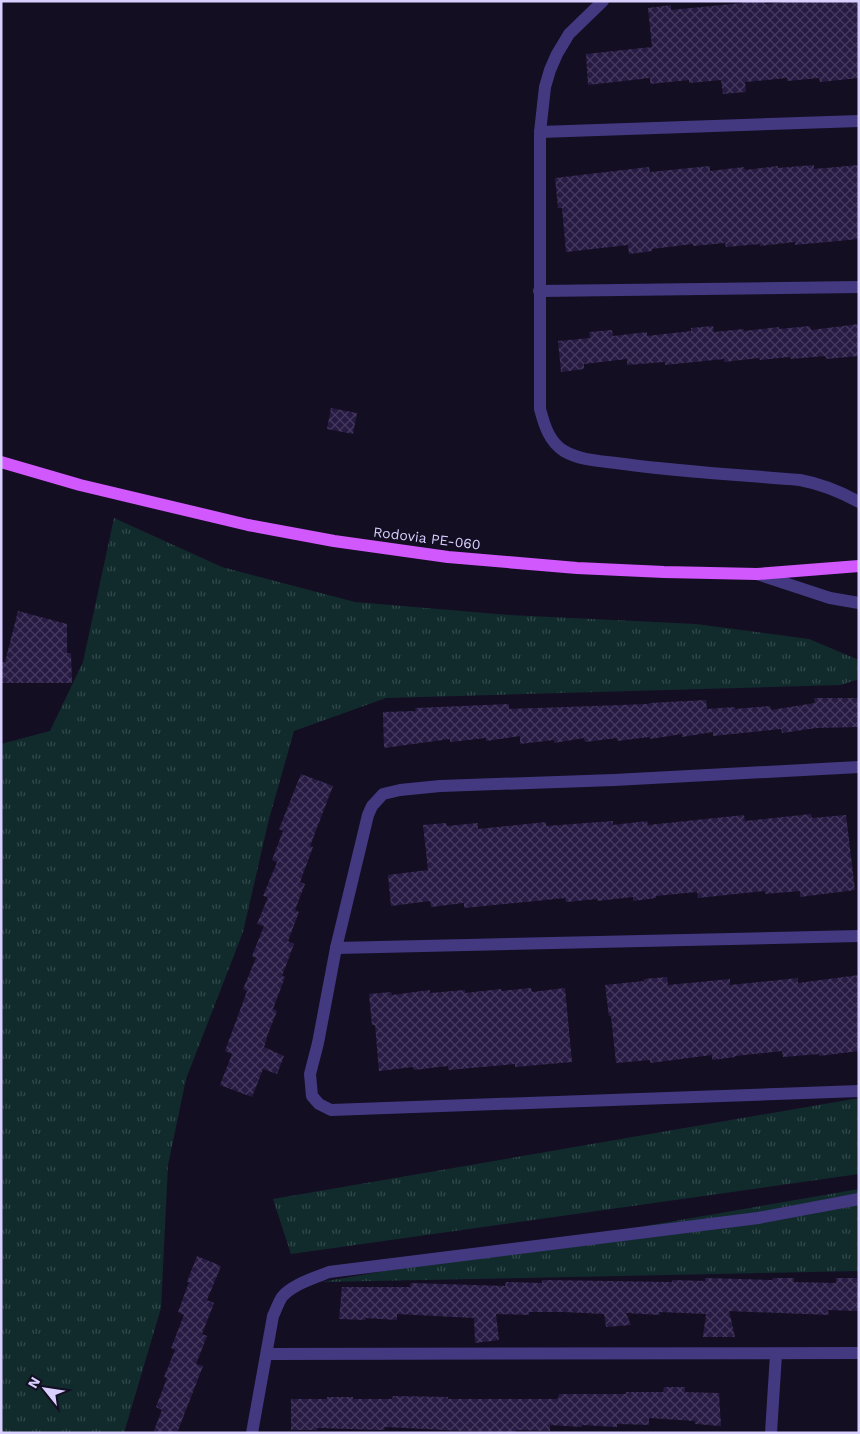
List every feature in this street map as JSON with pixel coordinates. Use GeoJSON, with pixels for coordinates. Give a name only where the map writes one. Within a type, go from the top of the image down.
{"type":"FeatureCollection","features":[{"type":"Feature","properties":{"kind":"main road","name":"Rodovia PE-060"},"geometry":{"type":"LineString","coordinates":[[1,462],[80,485],[248,525],[334,541],[448,557],[577,568],[757,574],[859,566]]}},
{"type":"Feature","properties":{"kind":"street"},"geometry":{"type":"LineString","coordinates":[[603,1],[569,34],[557,54],[545,87],[540,132],[540,409],[548,433],[562,450],[575,456],[592,460],[648,467],[800,480],[820,484],[859,502]]}},
{"type":"Feature","properties":{"kind":"street"},"geometry":{"type":"LineString","coordinates":[[540,132],[859,121]]}},
{"type":"Feature","properties":{"kind":"street"},"geometry":{"type":"LineString","coordinates":[[539,291],[859,287]]}},
{"type":"Feature","properties":{"kind":"street"},"geometry":{"type":"LineString","coordinates":[[757,574],[830,598],[859,603]]}},
{"type":"Feature","properties":{"kind":"street"},"geometry":{"type":"LineString","coordinates":[[859,768],[440,786],[400,790],[383,794],[375,801],[368,815],[336,948],[318,1043],[310,1074],[312,1096],[319,1104],[332,1110],[859,1091]]}},
{"type":"Feature","properties":{"kind":"street"},"geometry":{"type":"LineString","coordinates":[[336,948],[859,936]]}},
{"type":"Feature","properties":{"kind":"street"},"geometry":{"type":"LineString","coordinates":[[252,1433],[273,1316],[287,1292],[328,1272],[758,1218],[859,1199]]}},
{"type":"Feature","properties":{"kind":"street"},"geometry":{"type":"LineString","coordinates":[[267,1354],[859,1353]]}},
{"type":"Feature","properties":{"kind":"street"},"geometry":{"type":"LineString","coordinates":[[771,1433],[776,1354]]}},
{"type":"Feature","properties":{"kind":"green space"},"geometry":{"type":"Polygon","coordinates":[[[114,518],[222,567],[355,602],[509,615],[696,624],[809,639],[859,660],[859,679],[841,685],[386,698],[294,731],[269,819],[243,932],[186,1079],[168,1165],[161,1308],[124,1433],[1,1433],[1,744],[50,731],[83,662],[114,518]]]}},
{"type":"Feature","properties":{"kind":"green space"},"geometry":{"type":"Polygon","coordinates":[[[859,1098],[859,1174],[291,1254],[273,1199],[859,1098]]]}},
{"type":"Feature","properties":{"kind":"green space"},"geometry":{"type":"Polygon","coordinates":[[[859,1189],[859,1271],[321,1282],[859,1189]]]}},
{"type":"Feature","properties":{"kind":"building"},"geometry":{"type":"Polygon","coordinates":[[[741,1],[764,1],[765,4],[793,1],[859,1],[859,78],[820,82],[819,78],[787,81],[787,78],[745,82],[746,92],[723,94],[721,80],[689,83],[689,80],[650,84],[650,78],[588,85],[586,54],[652,47],[648,8],[671,5],[671,10],[742,3],[741,1]]]}},
{"type":"Feature","properties":{"kind":"building"},"geometry":{"type":"Polygon","coordinates":[[[814,165],[814,169],[859,165],[859,239],[795,245],[795,242],[726,247],[725,243],[693,246],[693,244],[629,254],[628,245],[566,252],[562,208],[558,208],[555,178],[649,167],[650,172],[710,166],[710,171],[744,167],[745,170],[778,166],[778,168],[814,165]]]}},
{"type":"Feature","properties":{"kind":"building"},"geometry":{"type":"Polygon","coordinates":[[[859,324],[859,356],[826,359],[825,356],[760,360],[759,358],[724,362],[724,359],[665,365],[665,362],[627,365],[627,359],[584,364],[584,369],[561,372],[558,341],[590,338],[589,332],[612,330],[613,336],[647,332],[647,336],[691,331],[691,328],[713,326],[714,332],[810,326],[811,330],[859,324]]]}},
{"type":"Feature","properties":{"kind":"building"},"geometry":{"type":"Polygon","coordinates":[[[331,408],[357,413],[353,434],[327,429],[331,408]]]}},
{"type":"Feature","properties":{"kind":"building"},"geometry":{"type":"Polygon","coordinates":[[[18,611],[67,624],[67,653],[71,653],[72,683],[1,683],[1,662],[5,662],[18,611]]]}},
{"type":"Feature","properties":{"kind":"building"},"geometry":{"type":"Polygon","coordinates":[[[814,698],[859,698],[859,727],[816,728],[782,733],[781,729],[713,736],[713,732],[682,737],[682,734],[650,739],[650,737],[617,741],[617,738],[585,742],[584,738],[554,743],[554,740],[520,744],[520,736],[486,741],[486,738],[450,742],[450,739],[384,748],[383,712],[416,711],[415,708],[509,704],[509,709],[706,700],[707,709],[770,706],[771,710],[815,703],[814,698]]]}},
{"type":"Feature","properties":{"kind":"building"},"geometry":{"type":"Polygon","coordinates":[[[301,774],[333,786],[310,846],[313,847],[300,882],[305,884],[295,910],[299,912],[288,941],[294,944],[282,976],[285,977],[273,1009],[277,1011],[264,1047],[284,1056],[277,1074],[263,1069],[252,1097],[220,1085],[232,1054],[225,1051],[247,991],[243,989],[256,958],[252,956],[264,926],[257,924],[268,897],[263,896],[277,862],[272,860],[283,831],[279,829],[301,774]]]}},
{"type":"Feature","properties":{"kind":"building"},"geometry":{"type":"Polygon","coordinates":[[[811,814],[812,818],[846,815],[855,890],[800,897],[800,891],[765,894],[765,891],[698,898],[697,892],[656,896],[656,898],[633,901],[633,897],[566,902],[565,898],[464,908],[464,903],[431,907],[430,901],[391,906],[388,875],[428,870],[423,825],[446,823],[447,826],[478,823],[478,829],[546,822],[546,826],[613,821],[613,825],[647,821],[648,825],[744,815],[745,821],[811,814]]]}},
{"type":"Feature","properties":{"kind":"building"},"geometry":{"type":"Polygon","coordinates":[[[859,975],[859,1051],[819,1056],[819,1054],[783,1057],[782,1051],[712,1060],[712,1055],[650,1063],[650,1060],[616,1063],[611,1016],[609,1016],[605,985],[667,977],[668,985],[730,979],[730,985],[798,978],[798,983],[859,975]]]}},
{"type":"Feature","properties":{"kind":"building"},"geometry":{"type":"Polygon","coordinates":[[[531,988],[532,992],[565,988],[572,1062],[515,1067],[515,1064],[449,1070],[448,1066],[414,1070],[413,1067],[379,1071],[375,1025],[372,1025],[369,994],[391,992],[392,995],[430,990],[430,993],[465,990],[465,993],[531,988]]]}},
{"type":"Feature","properties":{"kind":"building"},"geometry":{"type":"Polygon","coordinates":[[[197,1256],[221,1266],[207,1300],[214,1303],[202,1334],[207,1336],[196,1364],[203,1366],[177,1433],[153,1433],[162,1410],[156,1407],[167,1378],[164,1377],[175,1350],[171,1348],[184,1315],[178,1312],[197,1256]]]}},
{"type":"Feature","properties":{"kind":"building"},"geometry":{"type":"Polygon","coordinates":[[[705,1278],[772,1280],[773,1278],[794,1278],[794,1282],[836,1283],[836,1278],[857,1278],[859,1311],[828,1310],[829,1315],[729,1311],[735,1337],[703,1337],[706,1314],[659,1312],[660,1315],[626,1313],[631,1325],[606,1327],[604,1314],[529,1312],[529,1315],[496,1314],[499,1340],[475,1343],[474,1318],[397,1314],[397,1320],[339,1319],[342,1287],[410,1287],[411,1283],[505,1286],[506,1282],[542,1283],[542,1280],[672,1282],[672,1280],[705,1281],[705,1278]]]}},
{"type":"Feature","properties":{"kind":"building"},"geometry":{"type":"Polygon","coordinates":[[[664,1387],[685,1387],[685,1392],[719,1393],[721,1426],[695,1424],[695,1421],[649,1418],[649,1425],[617,1424],[617,1427],[582,1425],[582,1427],[550,1425],[550,1431],[464,1431],[385,1427],[384,1430],[317,1428],[317,1430],[291,1430],[291,1399],[353,1397],[353,1399],[392,1399],[393,1396],[448,1397],[448,1399],[558,1399],[559,1394],[663,1392],[664,1387]]]}}]}
